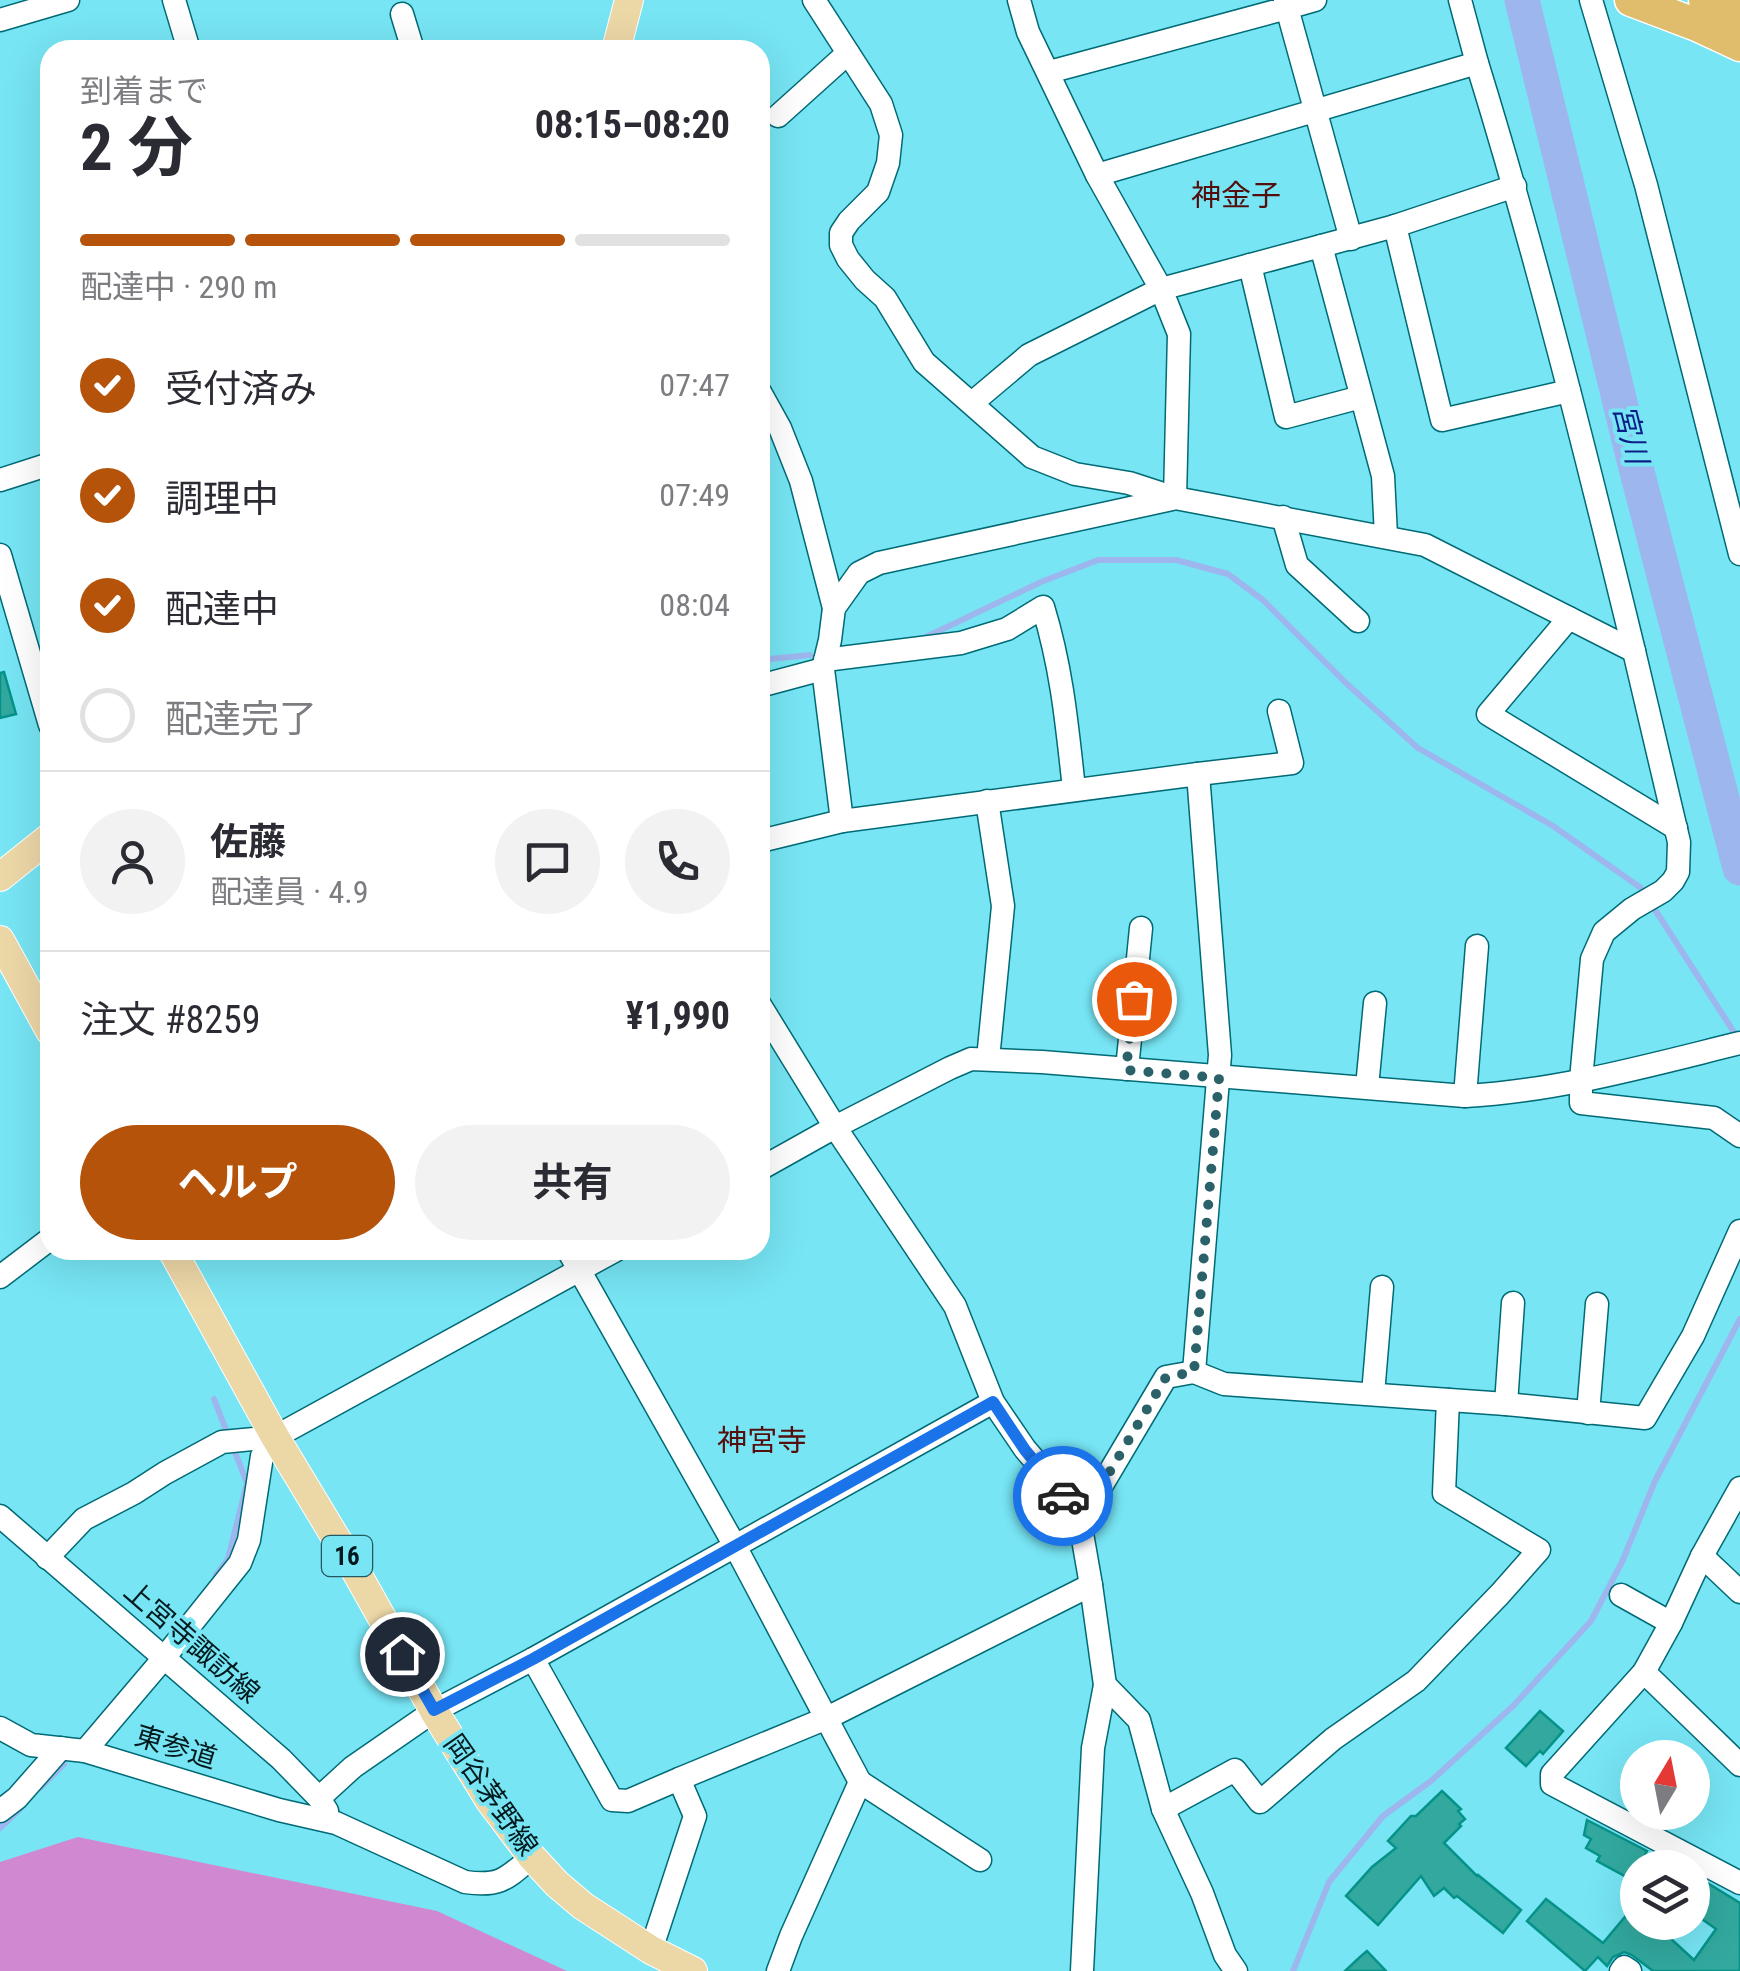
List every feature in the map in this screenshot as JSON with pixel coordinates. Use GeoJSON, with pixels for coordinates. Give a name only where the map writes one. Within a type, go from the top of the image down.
{"type":"FeatureCollection","features":[{"type":"Feature","properties":{"kind":"highway"},"geometry":{"type":"LineString","coordinates":[[1632,0],[1701,13],[1740,15]]}},
{"type":"Feature","properties":{"kind":"highway"},"geometry":{"type":"LineString","coordinates":[[1701,13],[1740,45]]}},
{"type":"Feature","properties":{"kind":"highway"},"geometry":{"type":"LineString","coordinates":[[1701,13],[1721,53],[1740,62]]}},
{"type":"Feature","properties":{"kind":"main road"},"geometry":{"type":"LineString","coordinates":[[619,40],[629,0]]}},
{"type":"Feature","properties":{"kind":"main road"},"geometry":{"type":"LineString","coordinates":[[0,876],[40,846]]}},
{"type":"Feature","properties":{"kind":"main road"},"geometry":{"type":"LineString","coordinates":[[0,940],[40,1013]]}},
{"type":"Feature","properties":{"kind":"main road","name":"岡谷茅野線"},"geometry":{"type":"LineString","coordinates":[[178,1260],[275,1437],[490,1801],[532,1856],[583,1906],[651,1950],[693,1971]]}},
{"type":"Feature","properties":{"kind":"street"},"geometry":{"type":"LineString","coordinates":[[0,20],[68,0]]}},
{"type":"Feature","properties":{"kind":"street"},"geometry":{"type":"LineString","coordinates":[[174,0],[187,40]]}},
{"type":"Feature","properties":{"kind":"street"},"geometry":{"type":"LineString","coordinates":[[814,0],[881,104],[891,134],[888,163],[878,192],[849,221],[841,245],[865,280],[885,298],[924,362],[1032,457],[1075,474],[1129,483],[1175,498],[1426,545],[1634,651]]}},
{"type":"Feature","properties":{"kind":"street"},"geometry":{"type":"LineString","coordinates":[[1018,0],[1028,32],[1097,175],[1160,289],[1178,334],[1175,498]]}},
{"type":"Feature","properties":{"kind":"street"},"geometry":{"type":"LineString","coordinates":[[1049,72],[1286,4],[1315,0]]}},
{"type":"Feature","properties":{"kind":"street"},"geometry":{"type":"LineString","coordinates":[[1460,0],[1516,186],[1680,842],[1678,872],[1663,891],[1604,932],[1592,958],[1581,1103],[1714,1118],[1740,1136]]}},
{"type":"Feature","properties":{"kind":"street"},"geometry":{"type":"LineString","coordinates":[[1590,0],[1646,184],[1740,554]]}},
{"type":"Feature","properties":{"kind":"street"},"geometry":{"type":"LineString","coordinates":[[1286,4],[1350,239]]}},
{"type":"Feature","properties":{"kind":"street"},"geometry":{"type":"LineString","coordinates":[[402,14],[409,40]]}},
{"type":"Feature","properties":{"kind":"street"},"geometry":{"type":"LineString","coordinates":[[778,116],[848,53]]}},
{"type":"Feature","properties":{"kind":"street"},"geometry":{"type":"LineString","coordinates":[[1097,175],[1477,62]]}},
{"type":"Feature","properties":{"kind":"street"},"geometry":{"type":"LineString","coordinates":[[972,403],[1029,355],[1160,289],[1396,226],[1516,186]]}},
{"type":"Feature","properties":{"kind":"street"},"geometry":{"type":"LineString","coordinates":[[1396,226],[1442,420],[1569,391]]}},
{"type":"Feature","properties":{"kind":"street"},"geometry":{"type":"LineString","coordinates":[[1320,246],[1383,476],[1386,536]]}},
{"type":"Feature","properties":{"kind":"street"},"geometry":{"type":"LineString","coordinates":[[1250,265],[1286,417],[1362,397]]}},
{"type":"Feature","properties":{"kind":"street"},"geometry":{"type":"LineString","coordinates":[[770,410],[801,482],[834,608],[824,665],[842,821]]}},
{"type":"Feature","properties":{"kind":"street"},"geometry":{"type":"LineString","coordinates":[[0,480],[40,467]]}},
{"type":"Feature","properties":{"kind":"street"},"geometry":{"type":"LineString","coordinates":[[834,608],[860,573],[879,563],[1175,498]]}},
{"type":"Feature","properties":{"kind":"street"},"geometry":{"type":"LineString","coordinates":[[1283,518],[1297,565],[1358,621]]}},
{"type":"Feature","properties":{"kind":"street"},"geometry":{"type":"LineString","coordinates":[[0,556],[40,691]]}},
{"type":"Feature","properties":{"kind":"street"},"geometry":{"type":"LineString","coordinates":[[770,683],[824,665],[961,643],[1007,628],[1043,607],[1063,687],[1074,789]]}},
{"type":"Feature","properties":{"kind":"street"},"geometry":{"type":"LineString","coordinates":[[1569,618],[1488,714],[1676,828]]}},
{"type":"Feature","properties":{"kind":"street"},"geometry":{"type":"LineString","coordinates":[[770,839],[842,821],[1292,763],[1279,710]]}},
{"type":"Feature","properties":{"kind":"street"},"geometry":{"type":"LineString","coordinates":[[1194,1372],[1220,1055],[1198,774]]}},
{"type":"Feature","properties":{"kind":"street"},"geometry":{"type":"LineString","coordinates":[[987,802],[1003,906],[988,1059]]}},
{"type":"Feature","properties":{"kind":"street"},"geometry":{"type":"LineString","coordinates":[[1126,1070],[1141,928]]}},
{"type":"Feature","properties":{"kind":"street"},"geometry":{"type":"LineString","coordinates":[[1466,1096],[1477,946]]}},
{"type":"Feature","properties":{"kind":"street"},"geometry":{"type":"LineString","coordinates":[[1367,1087],[1375,1003]]}},
{"type":"Feature","properties":{"kind":"street"},"geometry":{"type":"LineString","coordinates":[[770,1022],[834,1127],[955,1306],[993,1402],[1080,1522],[1105,1685],[1093,1748],[1082,1971]]}},
{"type":"Feature","properties":{"kind":"street"},"geometry":{"type":"LineString","coordinates":[[770,1163],[834,1127],[971,1060],[1466,1096],[1581,1080],[1740,1043]]}},
{"type":"Feature","properties":{"kind":"street"},"geometry":{"type":"LineString","coordinates":[[1080,1522],[1166,1377],[1194,1372],[1224,1384],[1645,1418],[1693,1336],[1740,1232]]}},
{"type":"Feature","properties":{"kind":"street"},"geometry":{"type":"LineString","coordinates":[[0,1277],[40,1247]]}},
{"type":"Feature","properties":{"kind":"street"},"geometry":{"type":"LineString","coordinates":[[85,1750],[240,1563],[249,1540],[262,1456],[275,1437],[574,1260],[735,1546],[860,1782],[980,1860]]}},
{"type":"Feature","properties":{"kind":"street"},"geometry":{"type":"LineString","coordinates":[[1373,1394],[1382,1287]]}},
{"type":"Feature","properties":{"kind":"street"},"geometry":{"type":"LineString","coordinates":[[1506,1404],[1513,1304]]}},
{"type":"Feature","properties":{"kind":"street"},"geometry":{"type":"LineString","coordinates":[[1588,1413],[1596,1304]]}},
{"type":"Feature","properties":{"kind":"street"},"geometry":{"type":"LineString","coordinates":[[1163,1810],[1235,1770],[1260,1802],[1333,1739],[1416,1681],[1539,1550],[1444,1493],[1448,1400]]}},
{"type":"Feature","properties":{"kind":"street"},"geometry":{"type":"LineString","coordinates":[[319,1798],[353,1768],[434,1710],[533,1659],[993,1402]]}},
{"type":"Feature","properties":{"kind":"street"},"geometry":{"type":"LineString","coordinates":[[47,1558],[84,1519],[222,1442],[275,1437]]}},
{"type":"Feature","properties":{"kind":"street"},"geometry":{"type":"LineString","coordinates":[[1740,1488],[1644,1672],[1552,1774],[1552,1784],[1740,1884]]}},
{"type":"Feature","properties":{"kind":"street","name":"上宮寺諏訪線"},"geometry":{"type":"LineString","coordinates":[[0,1516],[281,1759],[319,1798],[336,1823]]}},
{"type":"Feature","properties":{"kind":"street"},"geometry":{"type":"LineString","coordinates":[[1702,1556],[1740,1592]]}},
{"type":"Feature","properties":{"kind":"street"},"geometry":{"type":"LineString","coordinates":[[533,1659],[612,1800],[628,1801],[827,1718],[1091,1584]]}},
{"type":"Feature","properties":{"kind":"street"},"geometry":{"type":"LineString","coordinates":[[1622,1595],[1671,1624]]}},
{"type":"Feature","properties":{"kind":"street"},"geometry":{"type":"LineString","coordinates":[[1644,1672],[1740,1765]]}},
{"type":"Feature","properties":{"kind":"street"},"geometry":{"type":"LineString","coordinates":[[1105,1685],[1139,1720],[1163,1810],[1202,1893],[1225,1955],[1236,1971]]}},
{"type":"Feature","properties":{"kind":"street","name":"東参道"},"geometry":{"type":"LineString","coordinates":[[0,1728],[31,1744],[85,1750],[279,1810],[336,1823],[465,1882],[488,1885],[504,1879],[532,1856]]}},
{"type":"Feature","properties":{"kind":"street"},"geometry":{"type":"LineString","coordinates":[[0,1811],[17,1798],[61,1748]]}},
{"type":"Feature","properties":{"kind":"street"},"geometry":{"type":"LineString","coordinates":[[651,1950],[695,1816],[679,1778]]}},
{"type":"Feature","properties":{"kind":"street"},"geometry":{"type":"LineString","coordinates":[[778,1971],[860,1782]]}},
{"type":"Feature","properties":{"kind":"street"},"geometry":{"type":"LineString","coordinates":[[1620,1971],[1630,1971]]}},
{"type":"Feature","properties":{"kind":"shaded area"},"geometry":{"type":"Polygon","coordinates":[[[78,1837],[437,1911],[567,1971],[0,1971],[0,1862],[78,1837]]]}},
{"type":"Feature","properties":{"kind":"building"},"geometry":{"type":"Polygon","coordinates":[[[4,672],[16,714],[0,718],[0,673],[4,672]]]}},
{"type":"Feature","properties":{"kind":"building"},"geometry":{"type":"Polygon","coordinates":[[[1540,1711],[1563,1731],[1526,1766],[1506,1748],[1540,1711]]]}},
{"type":"Feature","properties":{"kind":"building"},"geometry":{"type":"Polygon","coordinates":[[[1442,1791],[1461,1809],[1458,1811],[1465,1819],[1444,1843],[1477,1876],[1521,1910],[1503,1933],[1444,1888],[1434,1896],[1421,1876],[1378,1925],[1346,1896],[1396,1848],[1388,1841],[1442,1791]]]}},
{"type":"Feature","properties":{"kind":"building"},"geometry":{"type":"Polygon","coordinates":[[[1587,1820],[1645,1850],[1620,1850],[1620,1873],[1597,1861],[1600,1856],[1586,1848],[1591,1839],[1584,1835],[1587,1820]]]}},
{"type":"Feature","properties":{"kind":"building"},"geometry":{"type":"Polygon","coordinates":[[[1710,1885],[1740,1903],[1740,1971],[1653,1971],[1624,1952],[1613,1957],[1607,1966],[1598,1957],[1585,1971],[1527,1921],[1546,1899],[1603,1943],[1620,1923],[1620,1940],[1672,1940],[1694,1960],[1716,1929],[1710,1925],[1710,1885]]]}},
{"type":"Feature","properties":{"kind":"building"},"geometry":{"type":"Polygon","coordinates":[[[1367,1951],[1386,1971],[1345,1971],[1360,1957],[1367,1951]]]}},
{"type":"Feature","properties":{"kind":"waterway","name":"宮川"},"geometry":{"type":"LineString","coordinates":[[1522,0],[1634,460],[1740,868]]}},
{"type":"Feature","properties":{"kind":"waterway"},"geometry":{"type":"LineString","coordinates":[[926,637],[1041,582],[1098,560],[1176,560],[1228,574],[1263,600],[1418,748],[1553,826],[1641,888],[1739,1040]]}},
{"type":"Feature","properties":{"kind":"waterway"},"geometry":{"type":"LineString","coordinates":[[770,659],[810,655]]}},
{"type":"Feature","properties":{"kind":"waterway"},"geometry":{"type":"LineString","coordinates":[[1293,1971],[1329,1882],[1383,1816],[1431,1781],[1513,1706],[1591,1621],[1622,1562],[1655,1481],[1740,1319]]}},
{"type":"Feature","properties":{"kind":"waterway"},"geometry":{"type":"LineString","coordinates":[[214,1399],[228,1435]]}},
{"type":"Feature","properties":{"kind":"waterway"},"geometry":{"type":"LineString","coordinates":[[216,1575],[228,1559],[247,1483],[233,1447]]}},
{"type":"Feature","properties":{"kind":"waterway"},"geometry":{"type":"LineString","coordinates":[[40,1788],[64,1764]]}},
{"type":"Feature","properties":{"kind":"waterway"},"geometry":{"type":"LineString","coordinates":[[0,1828],[21,1808]]}},
{"type":"Feature","properties":{"kind":"way so far"},"geometry":{"type":"LineString","coordinates":[[1063,1496],[1080,1522],[1166,1377],[1194,1372],[1219,1078],[1126,1070],[1134,999]]}},
{"type":"Feature","properties":{"kind":"district","name":"神金子"},"geometry":{"type":"Point","coordinates":[1236,195]}},
{"type":"Feature","properties":{"kind":"district","name":"神宮寺"},"geometry":{"type":"Point","coordinates":[762,1440]}},
{"type":"Feature","properties":{"kind":"route"},"geometry":{"type":"LineString","coordinates":[[402,1654],[434,1710],[533,1659],[993,1402],[1025,1450],[1063,1496]]}}]}
